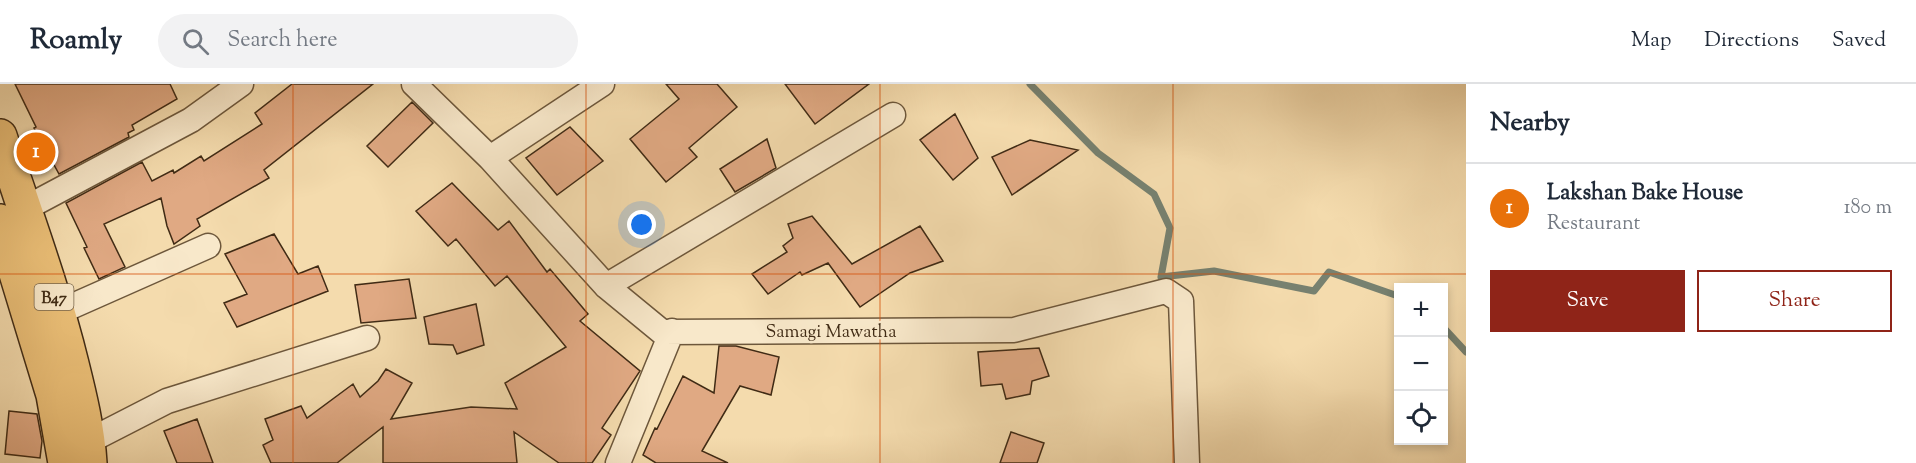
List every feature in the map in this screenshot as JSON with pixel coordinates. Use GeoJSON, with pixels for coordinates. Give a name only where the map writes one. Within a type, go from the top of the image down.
{"type":"FeatureCollection","features":[{"type":"Feature","properties":{"kind":"main road","name":"B47"},"geometry":{"type":"LineString","coordinates":[[0,136],[12,215],[53,395],[65,463]]}},
{"type":"Feature","properties":{"kind":"main road","name":"B47"},"geometry":{"type":"LineString","coordinates":[[12,215],[59,312],[78,387],[90,452]]}},
{"type":"Feature","properties":{"kind":"street"},"geometry":{"type":"LineString","coordinates":[[12,215],[191,120],[241,84]]}},
{"type":"Feature","properties":{"kind":"street","name":"Samagi Mawatha"},"geometry":{"type":"LineString","coordinates":[[414,84],[490,158],[606,286],[662,332],[1014,330],[1166,291],[1181,302],[1187,463]]}},
{"type":"Feature","properties":{"kind":"street"},"geometry":{"type":"LineString","coordinates":[[490,158],[602,84]]}},
{"type":"Feature","properties":{"kind":"street"},"geometry":{"type":"LineString","coordinates":[[606,286],[893,114]]}},
{"type":"Feature","properties":{"kind":"street"},"geometry":{"type":"LineString","coordinates":[[59,312],[208,246]]}},
{"type":"Feature","properties":{"kind":"street"},"geometry":{"type":"LineString","coordinates":[[618,463],[672,332]]}},
{"type":"Feature","properties":{"kind":"street"},"geometry":{"type":"LineString","coordinates":[[90,452],[167,401],[367,338]]}},
{"type":"Feature","properties":{"kind":"building"},"geometry":{"type":"Polygon","coordinates":[[[15,84],[170,84],[177,99],[132,125],[134,130],[128,133],[129,137],[59,174],[34,128],[36,127],[15,84]]]}},
{"type":"Feature","properties":{"kind":"building"},"geometry":{"type":"Polygon","coordinates":[[[292,84],[373,84],[264,170],[269,178],[197,219],[200,226],[174,244],[167,226],[161,198],[104,224],[125,267],[99,279],[66,203],[142,162],[152,181],[173,170],[174,173],[201,156],[204,161],[262,124],[255,113],[292,84]]]}},
{"type":"Feature","properties":{"kind":"building"},"geometry":{"type":"Polygon","coordinates":[[[666,84],[717,84],[737,107],[689,148],[697,157],[666,182],[630,139],[679,99],[666,84]]]}},
{"type":"Feature","properties":{"kind":"building"},"geometry":{"type":"Polygon","coordinates":[[[785,84],[869,84],[815,124],[785,84]]]}},
{"type":"Feature","properties":{"kind":"building"},"geometry":{"type":"Polygon","coordinates":[[[412,102],[433,123],[388,167],[367,146],[412,102]]]}},
{"type":"Feature","properties":{"kind":"building"},"geometry":{"type":"Polygon","coordinates":[[[955,114],[978,158],[953,180],[920,140],[955,114]]]}},
{"type":"Feature","properties":{"kind":"building"},"geometry":{"type":"Polygon","coordinates":[[[570,127],[603,161],[557,195],[526,158],[570,127]]]}},
{"type":"Feature","properties":{"kind":"building"},"geometry":{"type":"Polygon","coordinates":[[[767,139],[776,168],[735,192],[720,169],[767,139]]]}},
{"type":"Feature","properties":{"kind":"building"},"geometry":{"type":"Polygon","coordinates":[[[1030,140],[1078,150],[1012,195],[992,157],[1030,140]]]}},
{"type":"Feature","properties":{"kind":"building"},"geometry":{"type":"Polygon","coordinates":[[[452,183],[498,230],[509,221],[547,272],[550,269],[588,314],[580,321],[640,371],[602,428],[611,435],[592,463],[559,463],[514,432],[517,463],[383,463],[383,427],[337,463],[271,463],[263,445],[273,440],[265,419],[301,406],[307,418],[353,384],[360,397],[378,381],[386,369],[412,383],[391,419],[471,407],[517,409],[505,383],[566,347],[507,276],[495,286],[456,239],[448,246],[416,211],[452,183]]]}},
{"type":"Feature","properties":{"kind":"building"},"geometry":{"type":"Polygon","coordinates":[[[812,216],[852,264],[920,226],[943,261],[910,273],[860,307],[828,263],[802,275],[800,272],[768,294],[752,274],[787,252],[783,246],[793,238],[788,224],[812,216]]]}},
{"type":"Feature","properties":{"kind":"building"},"geometry":{"type":"Polygon","coordinates":[[[274,234],[298,274],[318,266],[328,291],[237,327],[224,303],[247,294],[225,254],[274,234]]]}},
{"type":"Feature","properties":{"kind":"building"},"geometry":{"type":"Polygon","coordinates":[[[409,279],[416,318],[361,323],[355,285],[409,279]]]}},
{"type":"Feature","properties":{"kind":"building"},"geometry":{"type":"Polygon","coordinates":[[[476,304],[484,345],[457,354],[453,345],[429,344],[424,317],[476,304]]]}},
{"type":"Feature","properties":{"kind":"building"},"geometry":{"type":"Polygon","coordinates":[[[719,346],[736,346],[779,357],[771,395],[740,386],[702,451],[728,463],[656,463],[643,455],[683,376],[714,393],[719,346]]]}},
{"type":"Feature","properties":{"kind":"building"},"geometry":{"type":"Polygon","coordinates":[[[1039,348],[1049,376],[1032,381],[1030,394],[1006,399],[1002,384],[981,386],[978,352],[1039,348]]]}},
{"type":"Feature","properties":{"kind":"building"},"geometry":{"type":"Polygon","coordinates":[[[9,411],[37,414],[42,441],[40,458],[5,454],[9,411]]]}},
{"type":"Feature","properties":{"kind":"building"},"geometry":{"type":"Polygon","coordinates":[[[197,419],[213,463],[177,463],[164,431],[197,419]]]}},
{"type":"Feature","properties":{"kind":"building"},"geometry":{"type":"Polygon","coordinates":[[[1011,432],[1044,443],[1037,463],[1000,463],[1011,432]]]}},
{"type":"Feature","properties":{"kind":"waterway"},"geometry":{"type":"LineString","coordinates":[[1030,84],[1098,153],[1154,194],[1170,228],[1161,277],[1214,271],[1314,291],[1329,272],[1394,295]]}},
{"type":"Feature","properties":{"kind":"waterway"},"geometry":{"type":"LineString","coordinates":[[1448,332],[1466,352]]}},
{"type":"Feature","properties":{"kind":"place","name":"Lakshan Bake House"},"geometry":{"type":"Point","coordinates":[36,152]}}]}
